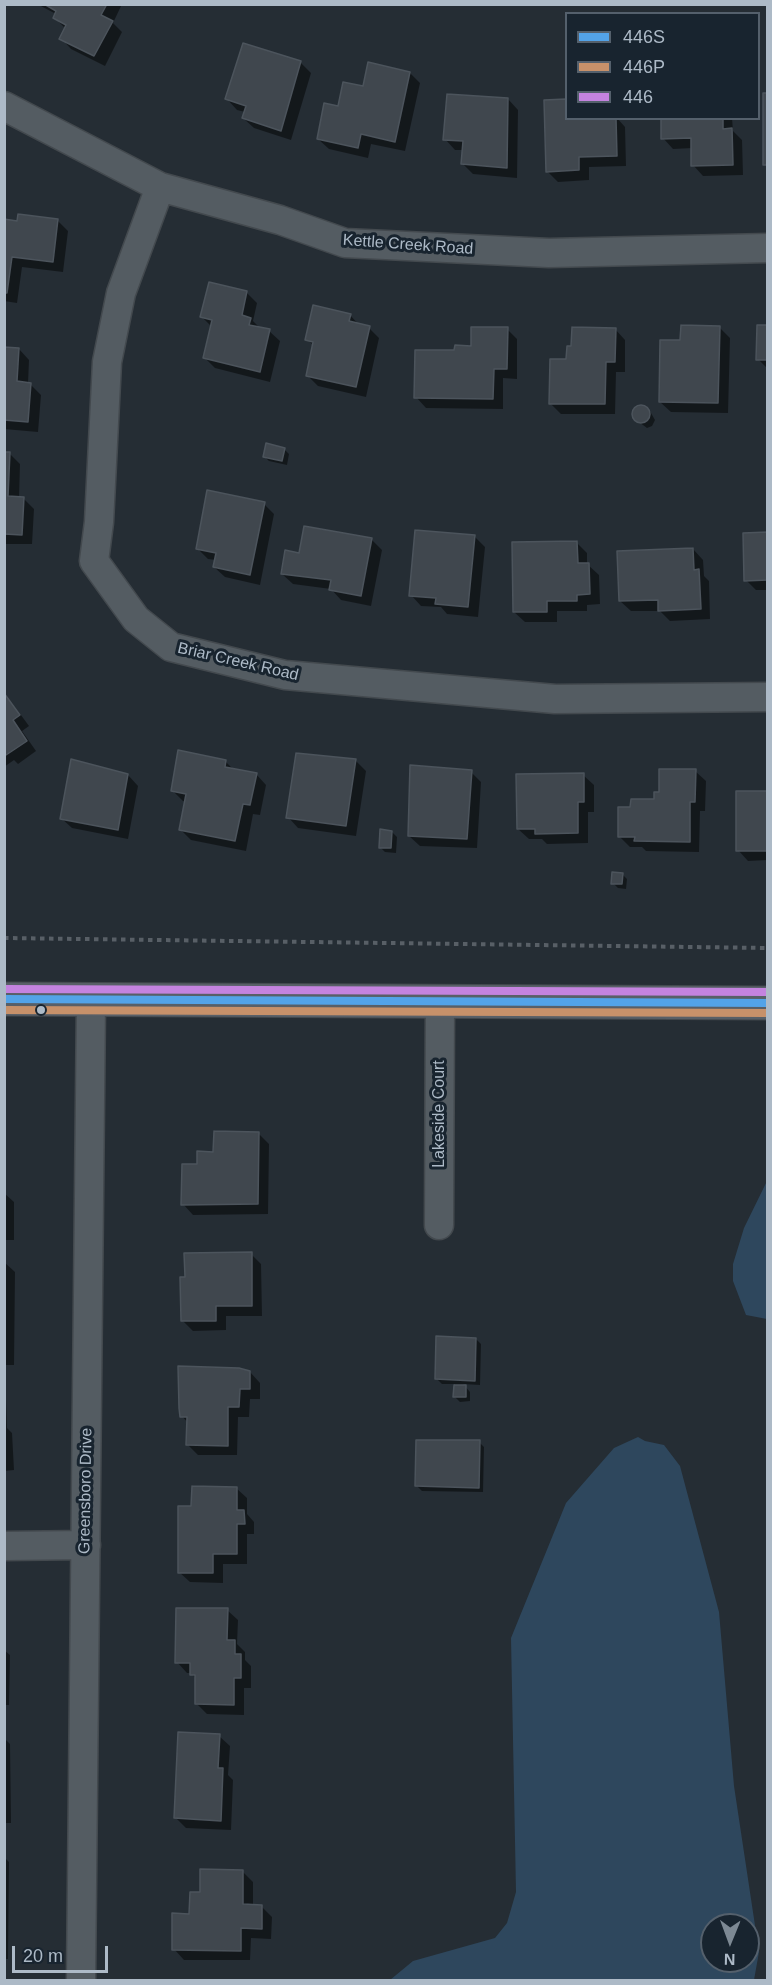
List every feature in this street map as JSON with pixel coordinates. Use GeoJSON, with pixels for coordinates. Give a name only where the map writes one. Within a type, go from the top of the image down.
{"type":"FeatureCollection","features":[{"type":"Feature","properties":{"kind":"street","name":"Kettle Creek Road"},"geometry":{"type":"LineString","coordinates":[[4,106],[160,187],[280,220],[345,243],[549,254],[768,248]]}},
{"type":"Feature","properties":{"kind":"street","name":"Briar Creek Road"},"geometry":{"type":"LineString","coordinates":[[160,187],[122,293],[107,362],[99,522],[94,561],[136,619],[171,647],[285,675],[555,699],[768,696]]}},
{"type":"Feature","properties":{"kind":"street"},"geometry":{"type":"LineString","coordinates":[[4,999],[768,1003]]}},
{"type":"Feature","properties":{"kind":"street","name":"Greensboro Drive"},"geometry":{"type":"LineString","coordinates":[[81,1980],[91,1001]]}},
{"type":"Feature","properties":{"kind":"street","name":"Lakeside Court"},"geometry":{"type":"LineString","coordinates":[[439,1225],[440,1002]]}},
{"type":"Feature","properties":{"kind":"street"},"geometry":{"type":"LineString","coordinates":[[4,1546],[86,1545]]}},
{"type":"Feature","properties":{"kind":"path"},"geometry":{"type":"LineString","coordinates":[[4,938],[768,948]]}},
{"type":"Feature","properties":{"kind":"water"},"geometry":{"type":"Polygon","coordinates":[[[767,1181],[767,1319],[746,1315],[733,1281],[733,1264],[744,1228],[767,1181]]]}},
{"type":"Feature","properties":{"kind":"water"},"geometry":{"type":"Polygon","coordinates":[[[638,1437],[664,1445],[680,1466],[719,1612],[734,1786],[753,1913],[700,1913],[700,1973],[755,1973],[754,1980],[390,1980],[413,1961],[495,1938],[507,1923],[516,1892],[511,1638],[566,1503],[614,1448],[638,1437]]]}},
{"type":"Feature","properties":{"kind":"building"},"geometry":{"type":"Polygon","coordinates":[[[44,4],[107,4],[101,15],[113,21],[94,56],[59,39],[66,25],[53,18],[56,11],[44,4]]]}},
{"type":"Feature","properties":{"kind":"building"},"geometry":{"type":"Polygon","coordinates":[[[243,43],[301,61],[281,131],[242,118],[246,106],[225,99],[243,43]]]}},
{"type":"Feature","properties":{"kind":"building"},"geometry":{"type":"Polygon","coordinates":[[[368,62],[410,72],[395,142],[361,134],[358,148],[317,139],[324,103],[338,106],[343,82],[363,86],[368,62]]]}},
{"type":"Feature","properties":{"kind":"building"},"geometry":{"type":"Polygon","coordinates":[[[763,93],[768,93],[768,165],[763,165],[763,93]]]}},
{"type":"Feature","properties":{"kind":"building"},"geometry":{"type":"Polygon","coordinates":[[[447,94],[508,98],[507,168],[461,164],[463,141],[443,140],[447,94]]]}},
{"type":"Feature","properties":{"kind":"building"},"geometry":{"type":"Polygon","coordinates":[[[565,99],[565,120],[616,120],[617,156],[579,157],[579,170],[546,172],[544,100],[565,99]]]}},
{"type":"Feature","properties":{"kind":"building"},"geometry":{"type":"Polygon","coordinates":[[[661,120],[723,120],[723,129],[732,128],[733,165],[691,166],[691,138],[661,139],[661,120]]]}},
{"type":"Feature","properties":{"kind":"building"},"geometry":{"type":"Polygon","coordinates":[[[18,214],[58,219],[53,262],[12,257],[7,293],[4,293],[4,219],[17,221],[18,214]]]}},
{"type":"Feature","properties":{"kind":"building"},"geometry":{"type":"Polygon","coordinates":[[[209,282],[247,291],[242,315],[251,318],[249,325],[270,329],[260,372],[203,358],[212,320],[200,317],[209,282]]]}},
{"type":"Feature","properties":{"kind":"building"},"geometry":{"type":"Polygon","coordinates":[[[313,305],[351,314],[349,321],[370,326],[356,387],[306,376],[313,342],[305,340],[313,305]]]}},
{"type":"Feature","properties":{"kind":"building"},"geometry":{"type":"Polygon","coordinates":[[[681,325],[720,326],[718,403],[659,402],[660,340],[680,340],[681,325]]]}},
{"type":"Feature","properties":{"kind":"building"},"geometry":{"type":"Polygon","coordinates":[[[757,325],[768,325],[768,360],[756,360],[757,325]]]}},
{"type":"Feature","properties":{"kind":"building"},"geometry":{"type":"Polygon","coordinates":[[[471,327],[508,327],[507,369],[494,369],[493,399],[414,398],[415,350],[454,350],[455,345],[471,346],[471,327]]]}},
{"type":"Feature","properties":{"kind":"building"},"geometry":{"type":"Polygon","coordinates":[[[572,327],[616,328],[615,362],[606,362],[605,404],[549,404],[550,359],[566,359],[567,346],[571,346],[572,327]]]}},
{"type":"Feature","properties":{"kind":"building"},"geometry":{"type":"Polygon","coordinates":[[[4,347],[19,348],[17,381],[31,383],[28,422],[4,420],[4,347]]]}},
{"type":"Feature","properties":{"kind":"building"},"geometry":{"type":"Polygon","coordinates":[[[641,405],[649,410],[650,414],[645,422],[641,423],[633,418],[632,414],[637,406],[641,405]]]}},
{"type":"Feature","properties":{"kind":"building"},"geometry":{"type":"Polygon","coordinates":[[[266,443],[285,448],[282,461],[263,457],[266,443]]]}},
{"type":"Feature","properties":{"kind":"building"},"geometry":{"type":"Polygon","coordinates":[[[4,452],[10,452],[8,496],[24,497],[22,535],[4,534],[4,452]]]}},
{"type":"Feature","properties":{"kind":"building"},"geometry":{"type":"Polygon","coordinates":[[[207,490],[265,502],[250,575],[213,567],[216,553],[196,549],[207,490]]]}},
{"type":"Feature","properties":{"kind":"building"},"geometry":{"type":"Polygon","coordinates":[[[304,526],[372,538],[361,596],[329,590],[331,580],[281,574],[285,550],[299,553],[304,526]]]}},
{"type":"Feature","properties":{"kind":"building"},"geometry":{"type":"Polygon","coordinates":[[[415,530],[475,535],[468,607],[435,604],[436,598],[409,596],[415,530]]]}},
{"type":"Feature","properties":{"kind":"building"},"geometry":{"type":"Polygon","coordinates":[[[768,532],[768,580],[744,581],[743,533],[768,532]]]}},
{"type":"Feature","properties":{"kind":"building"},"geometry":{"type":"Polygon","coordinates":[[[577,541],[578,563],[589,563],[590,594],[577,595],[577,601],[547,601],[547,612],[513,612],[512,542],[577,541]]]}},
{"type":"Feature","properties":{"kind":"building"},"geometry":{"type":"Polygon","coordinates":[[[693,548],[694,570],[699,569],[701,609],[658,611],[658,600],[619,601],[617,551],[693,548]]]}},
{"type":"Feature","properties":{"kind":"building"},"geometry":{"type":"Polygon","coordinates":[[[4,693],[20,715],[13,720],[27,741],[6,755],[4,752],[4,693]]]}},
{"type":"Feature","properties":{"kind":"building"},"geometry":{"type":"Polygon","coordinates":[[[178,750],[226,760],[225,767],[257,773],[250,805],[243,804],[235,841],[179,830],[186,794],[171,791],[178,750]]]}},
{"type":"Feature","properties":{"kind":"building"},"geometry":{"type":"Polygon","coordinates":[[[296,753],[356,759],[346,826],[286,818],[296,753]]]}},
{"type":"Feature","properties":{"kind":"building"},"geometry":{"type":"Polygon","coordinates":[[[71,759],[128,774],[118,830],[60,819],[71,759]]]}},
{"type":"Feature","properties":{"kind":"building"},"geometry":{"type":"Polygon","coordinates":[[[410,765],[472,770],[467,839],[408,836],[410,765]]]}},
{"type":"Feature","properties":{"kind":"building"},"geometry":{"type":"Polygon","coordinates":[[[659,769],[696,769],[695,802],[690,802],[690,842],[634,841],[635,837],[618,837],[618,807],[630,807],[631,799],[654,799],[654,792],[659,792],[659,769]]]}},
{"type":"Feature","properties":{"kind":"building"},"geometry":{"type":"Polygon","coordinates":[[[584,773],[584,802],[578,802],[578,833],[535,834],[535,829],[517,829],[516,774],[584,773]]]}},
{"type":"Feature","properties":{"kind":"building"},"geometry":{"type":"Polygon","coordinates":[[[736,791],[768,791],[768,851],[736,851],[736,791]]]}},
{"type":"Feature","properties":{"kind":"building"},"geometry":{"type":"Polygon","coordinates":[[[380,829],[392,831],[391,848],[379,848],[380,829]]]}},
{"type":"Feature","properties":{"kind":"building"},"geometry":{"type":"Polygon","coordinates":[[[612,872],[623,873],[622,884],[611,884],[612,872]]]}},
{"type":"Feature","properties":{"kind":"building"},"geometry":{"type":"Polygon","coordinates":[[[214,1131],[259,1132],[258,1204],[181,1205],[182,1164],[197,1164],[197,1151],[213,1152],[214,1131]]]}},
{"type":"Feature","properties":{"kind":"building"},"geometry":{"type":"Polygon","coordinates":[[[252,1252],[252,1306],[216,1306],[216,1321],[181,1321],[180,1277],[185,1277],[184,1253],[252,1252]]]}},
{"type":"Feature","properties":{"kind":"building"},"geometry":{"type":"Polygon","coordinates":[[[436,1336],[476,1338],[475,1381],[435,1379],[436,1336]]]}},
{"type":"Feature","properties":{"kind":"building"},"geometry":{"type":"Polygon","coordinates":[[[178,1366],[239,1368],[250,1371],[250,1389],[240,1389],[239,1407],[228,1407],[228,1446],[186,1445],[187,1417],[180,1417],[178,1366]]]}},
{"type":"Feature","properties":{"kind":"building"},"geometry":{"type":"Polygon","coordinates":[[[454,1385],[466,1385],[466,1397],[453,1397],[454,1385]]]}},
{"type":"Feature","properties":{"kind":"building"},"geometry":{"type":"Polygon","coordinates":[[[416,1440],[480,1440],[479,1488],[415,1486],[416,1440]]]}},
{"type":"Feature","properties":{"kind":"building"},"geometry":{"type":"Polygon","coordinates":[[[192,1486],[237,1487],[237,1510],[244,1510],[245,1524],[237,1524],[237,1554],[213,1554],[213,1573],[178,1573],[178,1506],[191,1506],[192,1486]]]}},
{"type":"Feature","properties":{"kind":"building"},"geometry":{"type":"Polygon","coordinates":[[[176,1608],[228,1608],[227,1640],[235,1640],[235,1654],[241,1654],[241,1678],[234,1678],[234,1705],[195,1704],[195,1675],[190,1675],[190,1663],[175,1663],[176,1608]]]}},
{"type":"Feature","properties":{"kind":"building"},"geometry":{"type":"Polygon","coordinates":[[[178,1732],[220,1734],[218,1768],[223,1768],[221,1821],[174,1818],[178,1732]]]}},
{"type":"Feature","properties":{"kind":"building"},"geometry":{"type":"Polygon","coordinates":[[[200,1869],[243,1870],[243,1904],[262,1905],[262,1929],[241,1928],[241,1951],[172,1950],[172,1913],[189,1914],[190,1892],[200,1892],[200,1869]]]}},
{"type":"Feature","properties":{"kind":"transit line","name":"446"},"geometry":{"type":"LineString","coordinates":[[4,989],[768,992]]}},
{"type":"Feature","properties":{"kind":"transit line","name":"446S"},"geometry":{"type":"LineString","coordinates":[[4,999],[768,1003]]}},
{"type":"Feature","properties":{"kind":"transit line","name":"446P"},"geometry":{"type":"LineString","coordinates":[[4,1010],[768,1013]]}}]}
